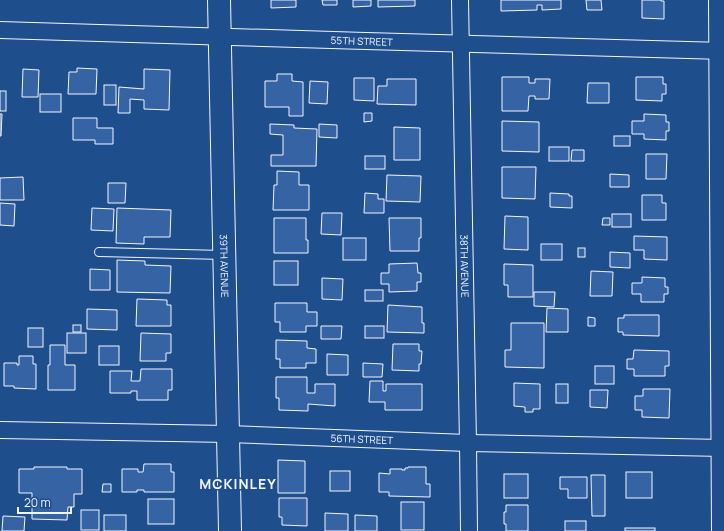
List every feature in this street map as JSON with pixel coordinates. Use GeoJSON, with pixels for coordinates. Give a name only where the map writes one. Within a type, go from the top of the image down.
{"type":"FeatureCollection","features":[{"type":"Feature","properties":{"kind":"main road","name":"39TH AVENUE"},"geometry":{"type":"LineString","coordinates":[[219,0],[230,531]]}},
{"type":"Feature","properties":{"kind":"street","name":"38TH AVENUE"},"geometry":{"type":"LineString","coordinates":[[460,0],[469,531]]}},
{"type":"Feature","properties":{"kind":"street"},"geometry":{"type":"LineString","coordinates":[[716,0],[721,51],[722,448],[720,531]]}},
{"type":"Feature","properties":{"kind":"street","name":"55TH STREET"},"geometry":{"type":"LineString","coordinates":[[0,30],[219,35],[461,44],[721,51]]}},
{"type":"Feature","properties":{"kind":"street","name":"56TH STREET"},"geometry":{"type":"LineString","coordinates":[[0,430],[228,434],[468,443],[722,448]]}},
{"type":"Feature","properties":{"kind":"lane"},"geometry":{"type":"LineString","coordinates":[[98,252],[224,255]]}},
{"type":"Feature","properties":{"kind":"building"},"geometry":{"type":"Polygon","coordinates":[[[271,0],[296,0],[296,7],[271,8],[271,0]]]}},
{"type":"Feature","properties":{"kind":"building"},"geometry":{"type":"Polygon","coordinates":[[[322,0],[337,0],[337,5],[323,5],[322,0]]]}},
{"type":"Feature","properties":{"kind":"building"},"geometry":{"type":"Polygon","coordinates":[[[353,0],[371,0],[371,6],[353,7],[353,0]]]}},
{"type":"Feature","properties":{"kind":"building"},"geometry":{"type":"Polygon","coordinates":[[[378,0],[415,0],[415,6],[378,7],[378,0]]]}},
{"type":"Feature","properties":{"kind":"building"},"geometry":{"type":"Polygon","coordinates":[[[501,0],[561,0],[561,9],[542,10],[542,5],[537,5],[537,10],[501,11],[501,0]]]}},
{"type":"Feature","properties":{"kind":"building"},"geometry":{"type":"Polygon","coordinates":[[[586,0],[601,0],[602,10],[587,10],[586,0]]]}},
{"type":"Feature","properties":{"kind":"building"},"geometry":{"type":"Polygon","coordinates":[[[642,0],[664,1],[664,19],[642,18],[642,0]]]}},
{"type":"Feature","properties":{"kind":"building"},"geometry":{"type":"Polygon","coordinates":[[[77,68],[97,69],[96,94],[68,94],[69,72],[77,72],[77,68]]]}},
{"type":"Feature","properties":{"kind":"building"},"geometry":{"type":"Polygon","coordinates":[[[23,69],[39,70],[38,97],[22,97],[23,69]]]}},
{"type":"Feature","properties":{"kind":"building"},"geometry":{"type":"Polygon","coordinates":[[[144,69],[170,70],[169,110],[144,109],[144,100],[130,99],[130,113],[118,113],[119,87],[144,89],[144,69]]]}},
{"type":"Feature","properties":{"kind":"building"},"geometry":{"type":"Polygon","coordinates":[[[277,74],[292,74],[292,81],[303,82],[303,116],[289,116],[289,107],[265,107],[265,81],[277,81],[277,74]]]}},
{"type":"Feature","properties":{"kind":"building"},"geometry":{"type":"Polygon","coordinates":[[[502,77],[529,77],[529,83],[535,83],[535,79],[550,79],[549,99],[535,99],[535,96],[529,96],[528,111],[502,111],[502,77]]]}},
{"type":"Feature","properties":{"kind":"building"},"geometry":{"type":"Polygon","coordinates":[[[636,77],[663,77],[663,84],[666,84],[666,94],[662,94],[662,101],[636,100],[636,77]]]}},
{"type":"Feature","properties":{"kind":"building"},"geometry":{"type":"Polygon","coordinates":[[[354,78],[374,78],[374,101],[354,100],[354,78]]]}},
{"type":"Feature","properties":{"kind":"building"},"geometry":{"type":"Polygon","coordinates":[[[387,79],[416,79],[416,105],[377,104],[378,86],[387,86],[387,79]]]}},
{"type":"Feature","properties":{"kind":"building"},"geometry":{"type":"Polygon","coordinates":[[[310,81],[328,82],[327,104],[309,103],[310,81]]]}},
{"type":"Feature","properties":{"kind":"building"},"geometry":{"type":"Polygon","coordinates":[[[588,83],[609,83],[609,103],[587,103],[588,83]]]}},
{"type":"Feature","properties":{"kind":"building"},"geometry":{"type":"Polygon","coordinates":[[[104,85],[116,85],[116,105],[104,105],[104,85]]]}},
{"type":"Feature","properties":{"kind":"building"},"geometry":{"type":"Polygon","coordinates":[[[0,91],[6,91],[6,111],[0,111],[0,91]]]}},
{"type":"Feature","properties":{"kind":"building"},"geometry":{"type":"Polygon","coordinates":[[[40,94],[61,94],[61,112],[40,112],[40,94]]]}},
{"type":"Feature","properties":{"kind":"building"},"geometry":{"type":"Polygon","coordinates":[[[364,113],[372,113],[372,121],[364,122],[364,113]]]}},
{"type":"Feature","properties":{"kind":"building"},"geometry":{"type":"Polygon","coordinates":[[[0,114],[2,114],[1,136],[0,136],[0,114]]]}},
{"type":"Feature","properties":{"kind":"building"},"geometry":{"type":"Polygon","coordinates":[[[644,114],[666,115],[666,122],[669,122],[669,131],[666,131],[666,140],[644,139],[644,134],[632,134],[632,121],[644,121],[644,114]]]}},
{"type":"Feature","properties":{"kind":"building"},"geometry":{"type":"Polygon","coordinates":[[[73,118],[97,118],[97,128],[113,128],[113,144],[95,144],[95,140],[73,140],[73,118]]]}},
{"type":"Feature","properties":{"kind":"building"},"geometry":{"type":"Polygon","coordinates":[[[502,121],[539,122],[539,152],[502,151],[502,121]]]}},
{"type":"Feature","properties":{"kind":"building"},"geometry":{"type":"Polygon","coordinates":[[[270,124],[294,125],[294,128],[317,129],[316,166],[271,166],[271,155],[283,155],[283,135],[270,134],[270,124]]]}},
{"type":"Feature","properties":{"kind":"building"},"geometry":{"type":"Polygon","coordinates":[[[319,124],[337,125],[337,138],[319,137],[319,124]]]}},
{"type":"Feature","properties":{"kind":"building"},"geometry":{"type":"Polygon","coordinates":[[[394,127],[420,128],[420,160],[394,160],[394,127]]]}},
{"type":"Feature","properties":{"kind":"building"},"geometry":{"type":"Polygon","coordinates":[[[614,136],[630,136],[630,146],[614,146],[614,136]]]}},
{"type":"Feature","properties":{"kind":"building"},"geometry":{"type":"Polygon","coordinates":[[[549,147],[569,147],[569,161],[549,161],[549,147]]]}},
{"type":"Feature","properties":{"kind":"building"},"geometry":{"type":"Polygon","coordinates":[[[572,150],[584,150],[584,161],[571,161],[572,150]]]}},
{"type":"Feature","properties":{"kind":"building"},"geometry":{"type":"Polygon","coordinates":[[[646,154],[667,154],[666,179],[646,179],[646,154]]]}},
{"type":"Feature","properties":{"kind":"building"},"geometry":{"type":"Polygon","coordinates":[[[365,156],[385,156],[385,169],[365,169],[365,156]]]}},
{"type":"Feature","properties":{"kind":"building"},"geometry":{"type":"Polygon","coordinates":[[[502,167],[536,167],[535,199],[502,198],[502,167]]]}},
{"type":"Feature","properties":{"kind":"building"},"geometry":{"type":"Polygon","coordinates":[[[277,171],[299,172],[299,185],[309,185],[309,210],[273,210],[274,185],[277,185],[277,171]]]}},
{"type":"Feature","properties":{"kind":"building"},"geometry":{"type":"Polygon","coordinates":[[[610,174],[629,175],[629,187],[610,187],[610,174]]]}},
{"type":"Feature","properties":{"kind":"building"},"geometry":{"type":"Polygon","coordinates":[[[387,175],[421,176],[420,202],[386,201],[387,175]]]}},
{"type":"Feature","properties":{"kind":"building"},"geometry":{"type":"Polygon","coordinates":[[[23,177],[24,200],[0,200],[0,178],[23,177]]]}},
{"type":"Feature","properties":{"kind":"building"},"geometry":{"type":"Polygon","coordinates":[[[108,183],[126,183],[125,203],[108,203],[108,183]]]}},
{"type":"Feature","properties":{"kind":"building"},"geometry":{"type":"Polygon","coordinates":[[[365,193],[378,194],[378,199],[384,199],[384,213],[364,213],[365,193]]]}},
{"type":"Feature","properties":{"kind":"building"},"geometry":{"type":"Polygon","coordinates":[[[550,193],[569,194],[569,196],[572,196],[572,208],[550,207],[550,193]]]}},
{"type":"Feature","properties":{"kind":"building"},"geometry":{"type":"Polygon","coordinates":[[[642,195],[662,195],[662,203],[666,203],[666,220],[642,220],[642,195]]]}},
{"type":"Feature","properties":{"kind":"building"},"geometry":{"type":"Polygon","coordinates":[[[0,203],[15,204],[14,226],[0,225],[0,203]]]}},
{"type":"Feature","properties":{"kind":"building"},"geometry":{"type":"Polygon","coordinates":[[[92,208],[114,209],[113,231],[91,230],[92,208]]]}},
{"type":"Feature","properties":{"kind":"building"},"geometry":{"type":"Polygon","coordinates":[[[117,208],[171,210],[170,237],[144,237],[144,244],[116,243],[117,208]]]}},
{"type":"Feature","properties":{"kind":"building"},"geometry":{"type":"Polygon","coordinates":[[[322,213],[342,213],[341,235],[321,234],[322,213]]]}},
{"type":"Feature","properties":{"kind":"building"},"geometry":{"type":"Polygon","coordinates":[[[612,214],[631,214],[631,227],[612,227],[612,214]]]}},
{"type":"Feature","properties":{"kind":"building"},"geometry":{"type":"Polygon","coordinates":[[[505,216],[528,217],[528,250],[504,249],[505,216]]]}},
{"type":"Feature","properties":{"kind":"building"},"geometry":{"type":"Polygon","coordinates":[[[274,218],[306,218],[306,240],[308,240],[308,253],[274,253],[274,218]]]}},
{"type":"Feature","properties":{"kind":"building"},"geometry":{"type":"Polygon","coordinates":[[[389,218],[421,218],[421,238],[419,238],[419,251],[390,251],[389,218]]]}},
{"type":"Feature","properties":{"kind":"building"},"geometry":{"type":"Polygon","coordinates":[[[603,218],[610,218],[610,225],[602,225],[603,218]]]}},
{"type":"Feature","properties":{"kind":"building"},"geometry":{"type":"Polygon","coordinates":[[[634,236],[667,237],[667,260],[644,259],[644,250],[634,250],[634,236]]]}},
{"type":"Feature","properties":{"kind":"building"},"geometry":{"type":"Polygon","coordinates":[[[343,238],[366,238],[366,260],[343,260],[343,238]]]}},
{"type":"Feature","properties":{"kind":"building"},"geometry":{"type":"Polygon","coordinates":[[[541,244],[562,244],[562,260],[541,260],[541,244]]]}},
{"type":"Feature","properties":{"kind":"building"},"geometry":{"type":"Polygon","coordinates":[[[578,248],[585,248],[585,257],[578,257],[578,248]]]}},
{"type":"Feature","properties":{"kind":"building"},"geometry":{"type":"Polygon","coordinates":[[[610,252],[630,253],[630,268],[610,267],[610,252]]]}},
{"type":"Feature","properties":{"kind":"building"},"geometry":{"type":"Polygon","coordinates":[[[117,260],[145,261],[145,265],[171,266],[170,293],[117,292],[117,260]]]}},
{"type":"Feature","properties":{"kind":"building"},"geometry":{"type":"Polygon","coordinates":[[[274,261],[298,261],[298,285],[274,285],[274,261]]]}},
{"type":"Feature","properties":{"kind":"building"},"geometry":{"type":"Polygon","coordinates":[[[417,263],[418,273],[421,273],[421,282],[417,282],[417,291],[389,292],[389,284],[381,284],[381,273],[389,273],[389,264],[417,263]]]}},
{"type":"Feature","properties":{"kind":"building"},"geometry":{"type":"Polygon","coordinates":[[[504,264],[533,265],[533,297],[508,297],[508,285],[504,285],[504,264]]]}},
{"type":"Feature","properties":{"kind":"building"},"geometry":{"type":"Polygon","coordinates":[[[90,269],[110,270],[110,290],[90,290],[90,269]]]}},
{"type":"Feature","properties":{"kind":"building"},"geometry":{"type":"Polygon","coordinates":[[[591,271],[613,272],[612,296],[590,296],[591,271]]]}},
{"type":"Feature","properties":{"kind":"building"},"geometry":{"type":"Polygon","coordinates":[[[642,277],[665,278],[665,287],[668,287],[668,294],[664,294],[664,302],[641,302],[641,294],[632,294],[632,283],[642,283],[642,277]]]}},
{"type":"Feature","properties":{"kind":"building"},"geometry":{"type":"Polygon","coordinates":[[[322,278],[343,279],[342,300],[322,299],[322,278]]]}},
{"type":"Feature","properties":{"kind":"building"},"geometry":{"type":"Polygon","coordinates":[[[365,290],[383,290],[383,301],[365,301],[365,290]]]}},
{"type":"Feature","properties":{"kind":"building"},"geometry":{"type":"Polygon","coordinates":[[[534,292],[555,292],[554,307],[534,306],[534,292]]]}},
{"type":"Feature","properties":{"kind":"building"},"geometry":{"type":"Polygon","coordinates":[[[137,299],[167,300],[167,305],[171,305],[171,326],[136,326],[137,299]]]}},
{"type":"Feature","properties":{"kind":"building"},"geometry":{"type":"Polygon","coordinates":[[[275,303],[307,303],[307,312],[317,312],[317,326],[306,326],[306,332],[280,332],[280,322],[275,322],[275,303]]]}},
{"type":"Feature","properties":{"kind":"building"},"geometry":{"type":"Polygon","coordinates":[[[388,305],[422,307],[422,323],[424,323],[424,333],[387,332],[388,305]]]}},
{"type":"Feature","properties":{"kind":"building"},"geometry":{"type":"Polygon","coordinates":[[[547,308],[568,309],[568,332],[546,332],[547,308]]]}},
{"type":"Feature","properties":{"kind":"building"},"geometry":{"type":"Polygon","coordinates":[[[87,309],[117,310],[117,330],[87,329],[87,309]]]}},
{"type":"Feature","properties":{"kind":"building"},"geometry":{"type":"Polygon","coordinates":[[[624,315],[659,315],[659,336],[623,335],[623,332],[618,332],[618,318],[624,318],[624,315]]]}},
{"type":"Feature","properties":{"kind":"building"},"geometry":{"type":"Polygon","coordinates":[[[588,317],[595,318],[595,326],[588,326],[588,317]]]}},
{"type":"Feature","properties":{"kind":"building"},"geometry":{"type":"Polygon","coordinates":[[[511,323],[544,323],[544,368],[505,367],[505,350],[511,350],[511,323]]]}},
{"type":"Feature","properties":{"kind":"building"},"geometry":{"type":"Polygon","coordinates":[[[73,325],[81,325],[81,332],[73,332],[73,325]]]}},
{"type":"Feature","properties":{"kind":"building"},"geometry":{"type":"Polygon","coordinates":[[[321,326],[342,326],[341,339],[321,339],[321,326]]]}},
{"type":"Feature","properties":{"kind":"building"},"geometry":{"type":"Polygon","coordinates":[[[365,326],[384,326],[384,338],[365,338],[365,326]]]}},
{"type":"Feature","properties":{"kind":"building"},"geometry":{"type":"Polygon","coordinates":[[[28,328],[43,328],[43,347],[28,347],[28,328]]]}},
{"type":"Feature","properties":{"kind":"building"},"geometry":{"type":"Polygon","coordinates":[[[67,333],[86,333],[86,353],[67,353],[67,333]]]}},
{"type":"Feature","properties":{"kind":"building"},"geometry":{"type":"Polygon","coordinates":[[[141,333],[171,334],[171,353],[166,353],[166,361],[140,361],[141,333]]]}},
{"type":"Feature","properties":{"kind":"building"},"geometry":{"type":"Polygon","coordinates":[[[276,340],[307,341],[307,348],[316,349],[316,363],[306,363],[306,368],[280,368],[280,359],[276,359],[276,340]]]}},
{"type":"Feature","properties":{"kind":"building"},"geometry":{"type":"Polygon","coordinates":[[[393,344],[419,344],[419,351],[422,351],[419,371],[392,370],[393,344]]]}},
{"type":"Feature","properties":{"kind":"building"},"geometry":{"type":"Polygon","coordinates":[[[50,345],[65,345],[65,365],[75,365],[75,390],[48,390],[50,345]]]}},
{"type":"Feature","properties":{"kind":"building"},"geometry":{"type":"Polygon","coordinates":[[[99,346],[119,346],[119,365],[99,365],[99,346]]]}},
{"type":"Feature","properties":{"kind":"building"},"geometry":{"type":"Polygon","coordinates":[[[634,350],[669,351],[669,366],[665,366],[665,376],[634,376],[634,369],[627,369],[627,359],[633,359],[634,350]]]}},
{"type":"Feature","properties":{"kind":"building"},"geometry":{"type":"Polygon","coordinates":[[[327,354],[348,355],[348,375],[327,375],[327,354]]]}},
{"type":"Feature","properties":{"kind":"building"},"geometry":{"type":"Polygon","coordinates":[[[19,356],[33,356],[33,364],[36,364],[36,389],[4,386],[4,363],[17,363],[17,365],[19,365],[19,356]]]}},
{"type":"Feature","properties":{"kind":"building"},"geometry":{"type":"Polygon","coordinates":[[[363,363],[383,364],[382,377],[363,377],[363,363]]]}},
{"type":"Feature","properties":{"kind":"building"},"geometry":{"type":"Polygon","coordinates":[[[595,366],[614,366],[614,384],[595,384],[595,366]]]}},
{"type":"Feature","properties":{"kind":"building"},"geometry":{"type":"Polygon","coordinates":[[[141,369],[172,369],[172,390],[168,390],[168,400],[137,400],[137,391],[131,391],[131,393],[110,393],[110,371],[132,371],[131,381],[140,381],[141,369]]]}},
{"type":"Feature","properties":{"kind":"building"},"geometry":{"type":"Polygon","coordinates":[[[276,377],[307,377],[307,393],[315,393],[315,384],[335,384],[335,406],[308,404],[308,411],[279,410],[279,398],[276,398],[276,377]]]}},
{"type":"Feature","properties":{"kind":"building"},"geometry":{"type":"Polygon","coordinates":[[[370,381],[383,381],[383,391],[386,391],[386,384],[422,384],[422,410],[385,410],[385,402],[369,402],[370,381]]]}},
{"type":"Feature","properties":{"kind":"building"},"geometry":{"type":"Polygon","coordinates":[[[514,383],[540,384],[540,409],[533,409],[533,412],[525,412],[525,407],[514,406],[514,383]]]}},
{"type":"Feature","properties":{"kind":"building"},"geometry":{"type":"Polygon","coordinates":[[[556,384],[568,384],[568,403],[556,403],[556,384]]]}},
{"type":"Feature","properties":{"kind":"building"},"geometry":{"type":"Polygon","coordinates":[[[643,389],[670,389],[669,418],[642,417],[642,410],[635,410],[635,396],[643,396],[643,389]]]}},
{"type":"Feature","properties":{"kind":"building"},"geometry":{"type":"Polygon","coordinates":[[[590,390],[608,390],[607,408],[590,407],[590,390]]]}},
{"type":"Feature","properties":{"kind":"building"},"geometry":{"type":"Polygon","coordinates":[[[278,460],[305,461],[305,493],[278,493],[278,460]]]}},
{"type":"Feature","properties":{"kind":"building"},"geometry":{"type":"Polygon","coordinates":[[[144,464],[171,464],[171,472],[174,472],[174,492],[144,492],[144,490],[137,490],[137,492],[122,492],[122,469],[138,469],[138,472],[143,472],[144,464]]]}},
{"type":"Feature","properties":{"kind":"building"},"geometry":{"type":"Polygon","coordinates":[[[34,467],[67,467],[67,469],[82,469],[82,494],[74,494],[74,507],[68,507],[67,520],[32,519],[32,493],[19,493],[19,469],[34,469],[34,467]]]}},
{"type":"Feature","properties":{"kind":"building"},"geometry":{"type":"Polygon","coordinates":[[[426,467],[426,484],[430,484],[430,497],[389,496],[389,492],[379,492],[379,473],[390,474],[390,469],[405,470],[405,468],[426,467]]]}},
{"type":"Feature","properties":{"kind":"building"},"geometry":{"type":"Polygon","coordinates":[[[330,471],[350,471],[350,491],[330,491],[330,471]]]}},
{"type":"Feature","properties":{"kind":"building"},"geometry":{"type":"Polygon","coordinates":[[[626,472],[652,472],[652,498],[626,498],[626,472]]]}},
{"type":"Feature","properties":{"kind":"building"},"geometry":{"type":"Polygon","coordinates":[[[504,474],[528,474],[528,498],[504,498],[504,474]]]}},
{"type":"Feature","properties":{"kind":"building"},"geometry":{"type":"Polygon","coordinates":[[[591,475],[605,475],[605,516],[592,516],[591,475]]]}},
{"type":"Feature","properties":{"kind":"building"},"geometry":{"type":"Polygon","coordinates":[[[560,477],[587,477],[587,498],[568,498],[568,489],[560,489],[560,477]]]}},
{"type":"Feature","properties":{"kind":"building"},"geometry":{"type":"Polygon","coordinates":[[[103,484],[111,484],[111,492],[102,492],[103,484]]]}},
{"type":"Feature","properties":{"kind":"building"},"geometry":{"type":"Polygon","coordinates":[[[279,498],[307,498],[307,526],[282,525],[282,517],[279,517],[279,498]]]}},
{"type":"Feature","properties":{"kind":"building"},"geometry":{"type":"Polygon","coordinates":[[[148,499],[174,499],[174,524],[148,524],[148,499]]]}},
{"type":"Feature","properties":{"kind":"building"},"geometry":{"type":"Polygon","coordinates":[[[401,502],[424,502],[424,530],[401,530],[401,502]]]}},
{"type":"Feature","properties":{"kind":"building"},"geometry":{"type":"Polygon","coordinates":[[[506,505],[528,505],[528,531],[506,531],[506,524],[504,524],[504,512],[506,512],[506,505]]]}},
{"type":"Feature","properties":{"kind":"building"},"geometry":{"type":"Polygon","coordinates":[[[81,510],[99,510],[99,530],[81,530],[81,510]]]}},
{"type":"Feature","properties":{"kind":"building"},"geometry":{"type":"Polygon","coordinates":[[[325,513],[348,514],[348,531],[325,531],[325,513]]]}},
{"type":"Feature","properties":{"kind":"building"},"geometry":{"type":"Polygon","coordinates":[[[104,515],[126,515],[126,531],[104,531],[104,515]]]}},
{"type":"Feature","properties":{"kind":"building"},"geometry":{"type":"Polygon","coordinates":[[[355,515],[377,516],[377,531],[355,531],[355,515]]]}},
{"type":"Feature","properties":{"kind":"building"},"geometry":{"type":"Polygon","coordinates":[[[3,516],[25,517],[24,531],[2,531],[3,516]]]}},
{"type":"Feature","properties":{"kind":"building"},"geometry":{"type":"Polygon","coordinates":[[[565,521],[586,521],[586,531],[565,531],[565,521]]]}},
{"type":"Feature","properties":{"kind":"building"},"geometry":{"type":"Polygon","coordinates":[[[625,528],[655,528],[655,531],[625,531],[625,528]]]}},
{"type":"Feature","properties":{"kind":"district","name":"MCKINLEY"},"geometry":{"type":"Point","coordinates":[238,484]}}]}
